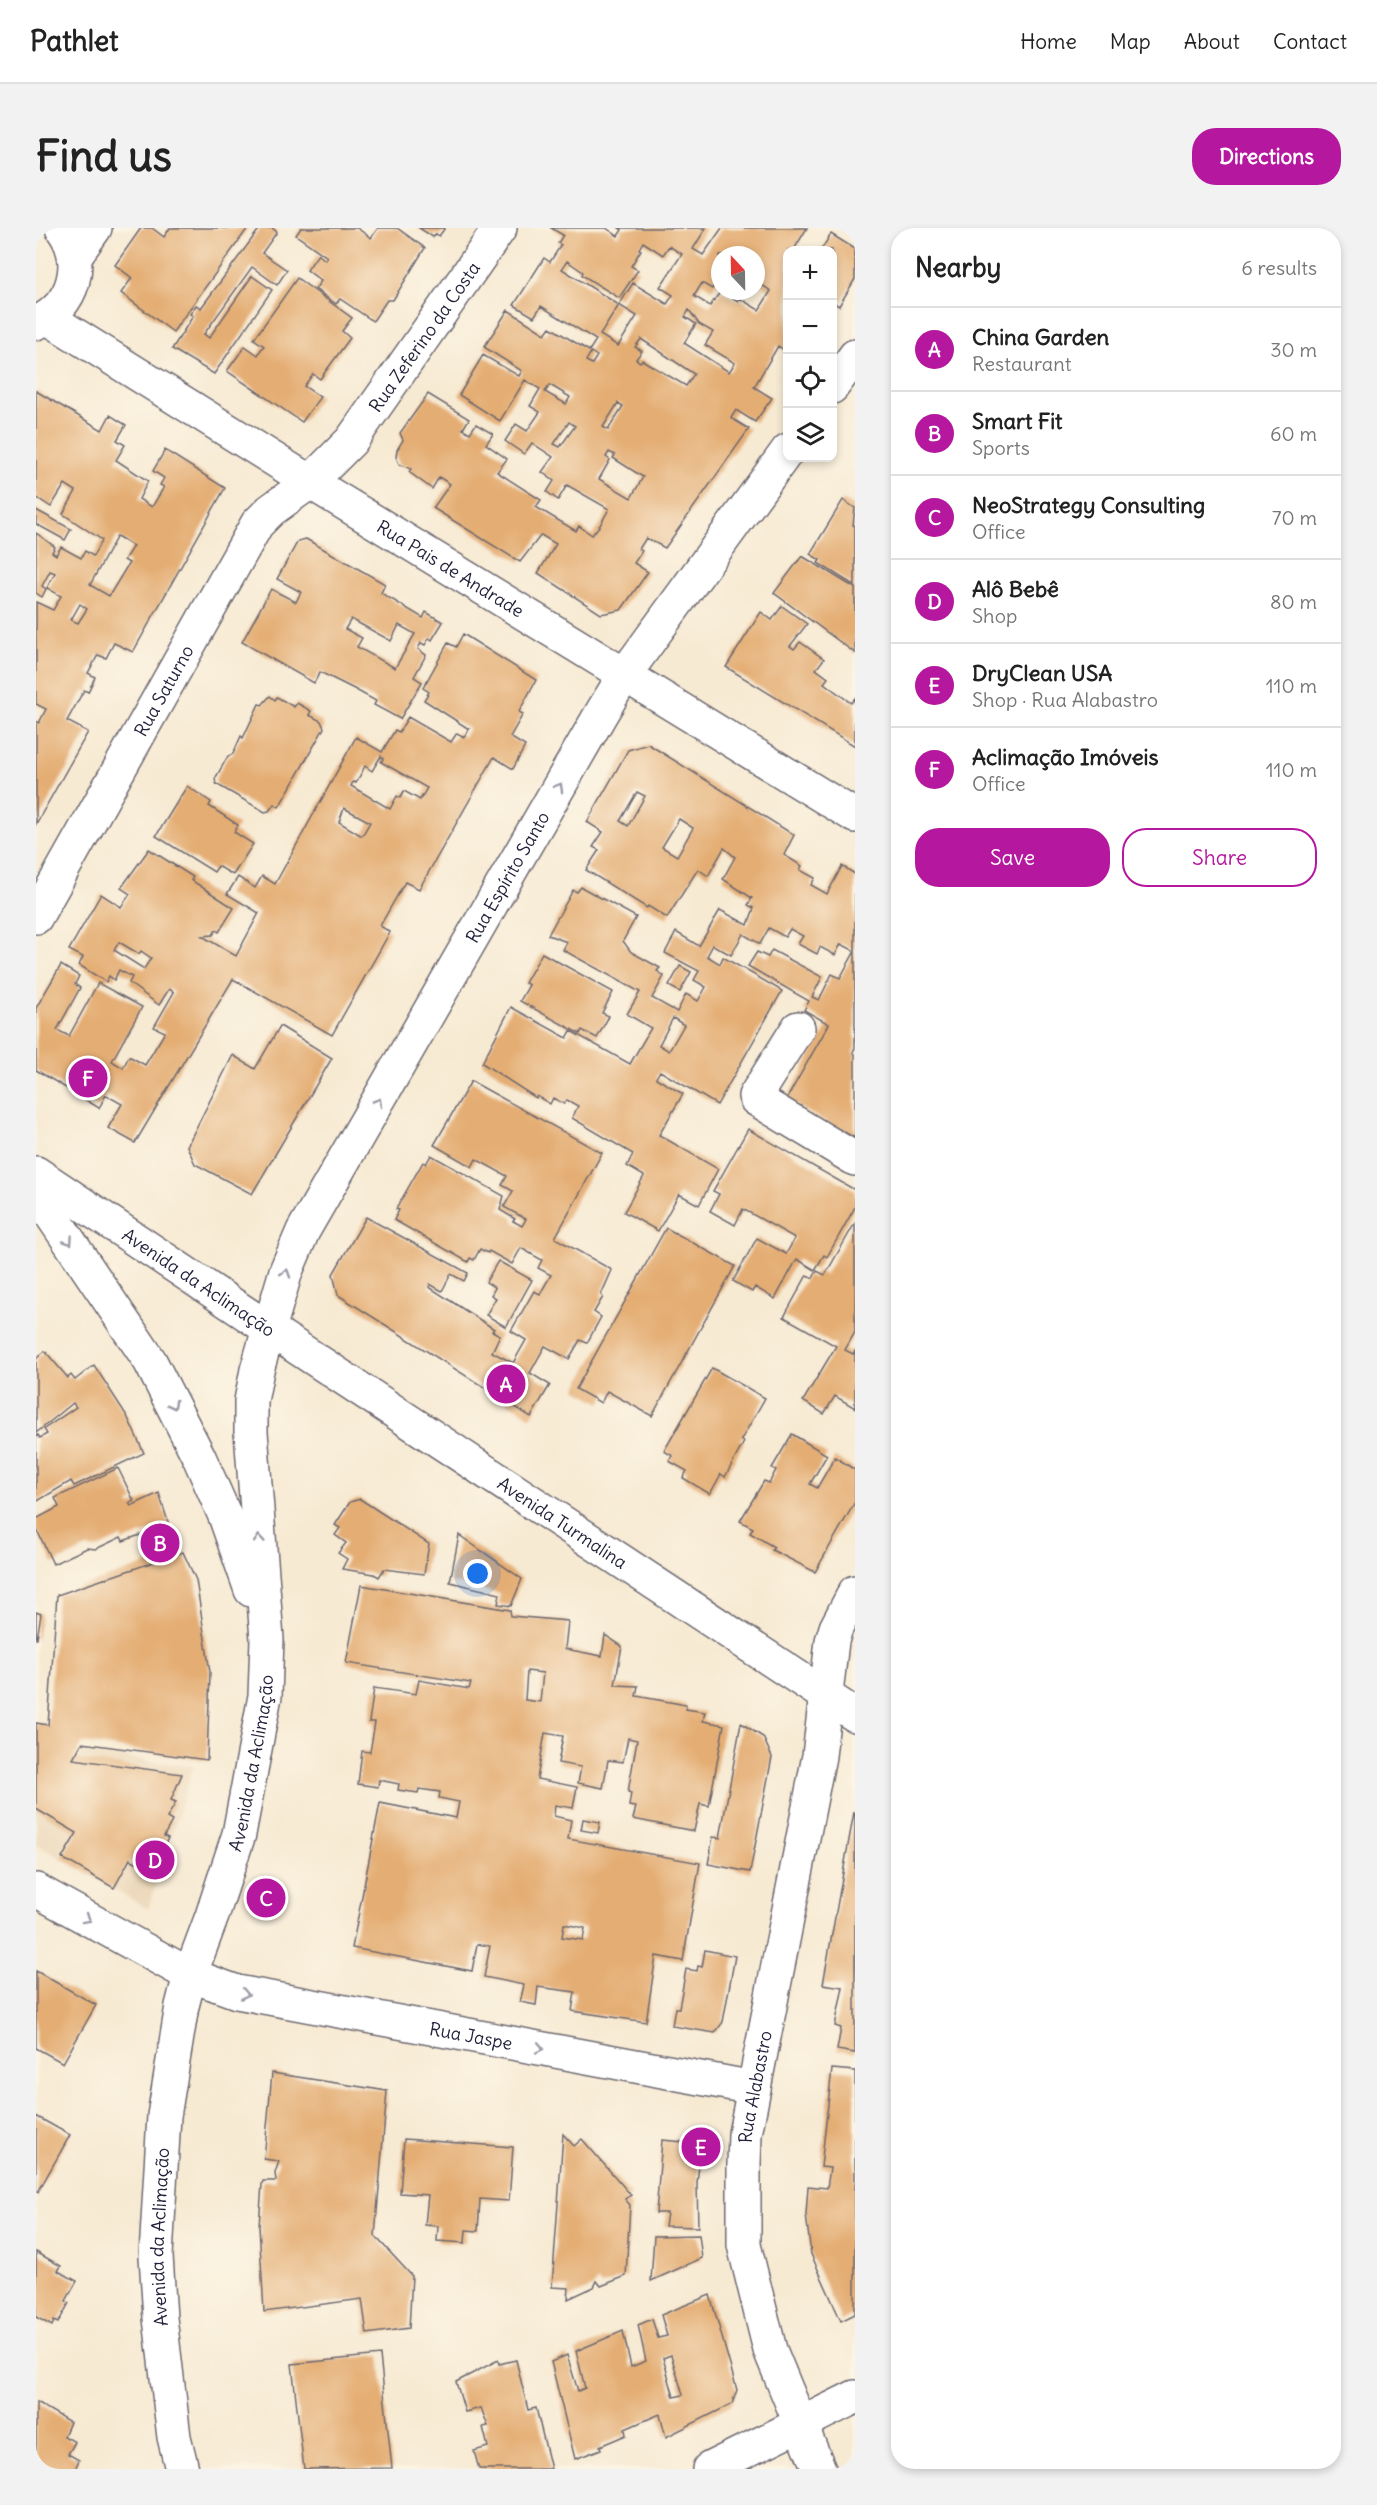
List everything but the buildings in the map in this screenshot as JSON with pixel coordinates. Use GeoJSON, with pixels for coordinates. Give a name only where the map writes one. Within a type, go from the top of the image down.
{"type":"FeatureCollection","features":[{"type":"Feature","properties":{"kind":"street"},"geometry":{"type":"LineString","coordinates":[[42,321],[62,305],[75,282],[69,242],[95,228]]}},
{"type":"Feature","properties":{"kind":"street","name":"Rua Zeferino da Costa"},"geometry":{"type":"LineString","coordinates":[[310,482],[347,446],[500,228]]}},
{"type":"Feature","properties":{"kind":"street","name":"Rua Pais de Andrade"},"geometry":{"type":"LineString","coordinates":[[42,321],[626,674],[855,816]]}},
{"type":"Feature","properties":{"kind":"street"},"geometry":{"type":"LineString","coordinates":[[837,380],[855,356]]}},
{"type":"Feature","properties":{"kind":"street","name":"Rua Espírito Santo"},"geometry":{"type":"LineString","coordinates":[[269,1329],[286,1271],[303,1231],[626,674],[783,457]]}},
{"type":"Feature","properties":{"kind":"street","name":"Rua Saturno"},"geometry":{"type":"LineString","coordinates":[[36,917],[257,524],[271,510],[310,482]]}},
{"type":"Feature","properties":{"kind":"street"},"geometry":{"type":"LineString","coordinates":[[798,1028],[755,1097],[757,1101],[855,1159]]}},
{"type":"Feature","properties":{"kind":"street","name":"Avenida da Aclimação"},"geometry":{"type":"LineString","coordinates":[[36,1173],[269,1329],[251,1401],[251,1432],[267,1639],[265,1696],[239,1834],[190,1975],[182,2006],[164,2116],[156,2256],[160,2318],[174,2437],[182,2469]]}},
{"type":"Feature","properties":{"kind":"street"},"geometry":{"type":"LineString","coordinates":[[36,1192],[150,1360],[176,1408],[225,1516],[267,1639]]}},
{"type":"Feature","properties":{"kind":"street","name":"Avenida Turmalina"},"geometry":{"type":"LineString","coordinates":[[269,1329],[855,1715]]}},
{"type":"Feature","properties":{"kind":"street","name":"Rua Alabastro"},"geometry":{"type":"LineString","coordinates":[[819,2469],[770,2350],[744,2245],[745,2134],[819,1755],[832,1641],[836,1628],[855,1592]]}},
{"type":"Feature","properties":{"kind":"street","name":"Rua Jaspe"},"geometry":{"type":"LineString","coordinates":[[36,1890],[190,1975],[237,1992],[754,2088]]}},
{"type":"Feature","properties":{"kind":"street"},"geometry":{"type":"LineString","coordinates":[[709,2469],[855,2397]]}},
{"type":"Feature","properties":{"kind":"shaded area"},"geometry":{"type":"Polygon","coordinates":[[[36,1723],[90,1730],[77,1752],[193,1767],[148,1909],[36,1844],[36,1723]]]}},
{"type":"Feature","properties":{"kind":"place","name":"Aclimação Imóveis"},"geometry":{"type":"Point","coordinates":[88,1078]}},
{"type":"Feature","properties":{"kind":"place","name":"China Garden"},"geometry":{"type":"Point","coordinates":[506,1384]}},
{"type":"Feature","properties":{"kind":"place","name":"Smart Fit"},"geometry":{"type":"Point","coordinates":[160,1543]}},
{"type":"Feature","properties":{"kind":"place","name":"Alô Bebê"},"geometry":{"type":"Point","coordinates":[155,1860]}},
{"type":"Feature","properties":{"kind":"place","name":"NeoStrategy Consulting"},"geometry":{"type":"Point","coordinates":[266,1898]}},
{"type":"Feature","properties":{"kind":"place","name":"DryClean USA"},"geometry":{"type":"Point","coordinates":[701,2147]}}]}
